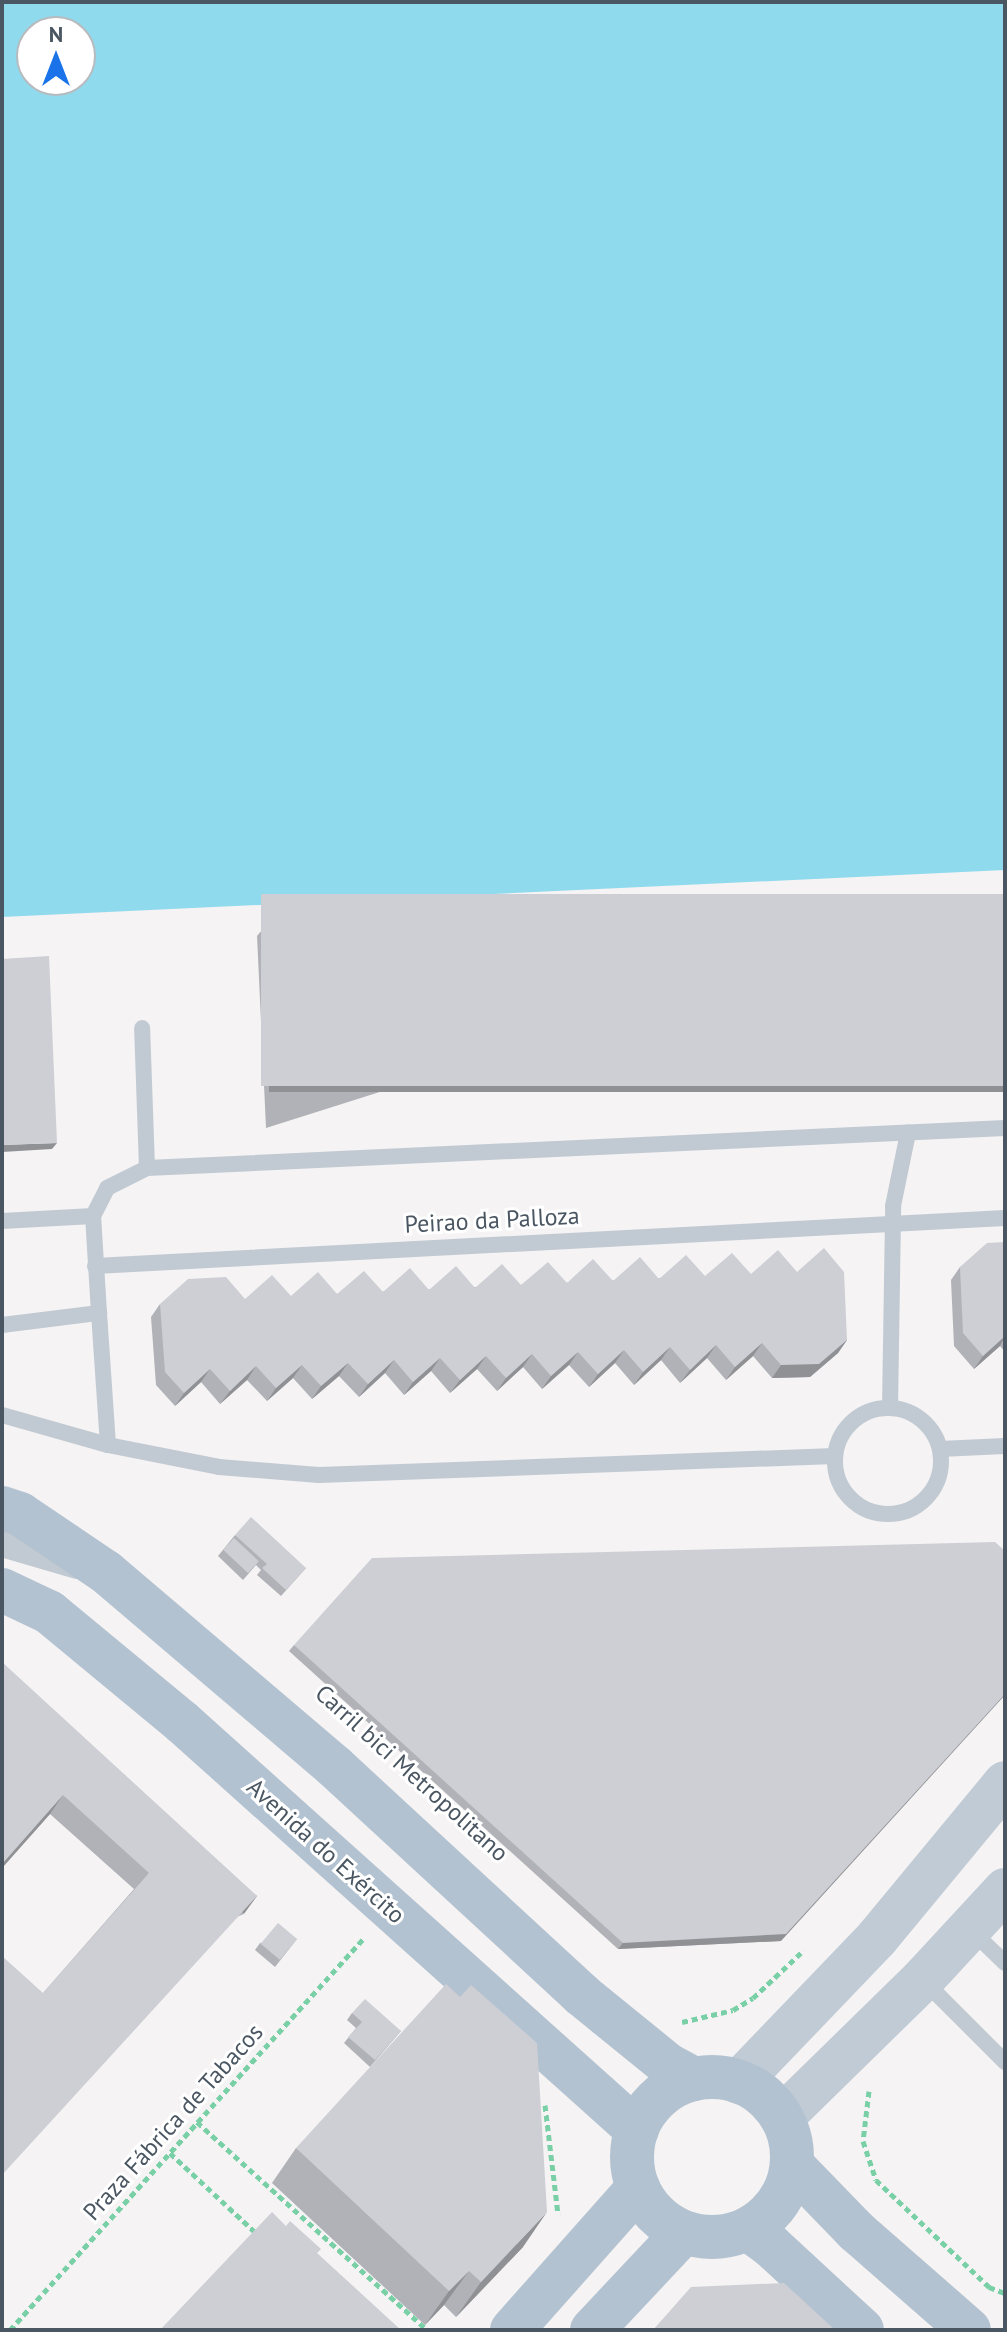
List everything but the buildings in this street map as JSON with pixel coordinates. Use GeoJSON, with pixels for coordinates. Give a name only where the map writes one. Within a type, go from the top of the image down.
{"type":"FeatureCollection","features":[{"type":"Feature","properties":{"kind":"main road"},"geometry":{"type":"LineString","coordinates":[[2,1508],[20,1514],[106,1572],[334,1766],[582,1995],[668,2065],[694,2079]]}},
{"type":"Feature","properties":{"kind":"main road","name":"Avenida do Exército"},"geometry":{"type":"LineString","coordinates":[[2,1590],[49,1612],[182,1722],[637,2130]]}},
{"type":"Feature","properties":{"kind":"main road"},"geometry":{"type":"LineString","coordinates":[[739,2082],[877,1938],[1005,1783]]}},
{"type":"Feature","properties":{"kind":"main road"},"geometry":{"type":"LineString","coordinates":[[782,2117],[923,1979],[1005,1890]]}},
{"type":"Feature","properties":{"kind":"main road"},"geometry":{"type":"LineString","coordinates":[[877,1938],[923,1979]]}},
{"type":"Feature","properties":{"kind":"main road"},"geometry":{"type":"LineString","coordinates":[[719,2077],[739,2082],[766,2098],[782,2117],[791,2137],[793,2166],[780,2203],[749,2230],[718,2238],[683,2233],[659,2218],[638,2188],[631,2160],[637,2130],[648,2109],[665,2091],[694,2079],[719,2077]]}},
{"type":"Feature","properties":{"kind":"main road"},"geometry":{"type":"LineString","coordinates":[[793,2166],[856,2231],[969,2330]]}},
{"type":"Feature","properties":{"kind":"main road"},"geometry":{"type":"LineString","coordinates":[[512,2330],[638,2188]]}},
{"type":"Feature","properties":{"kind":"main road"},"geometry":{"type":"LineString","coordinates":[[749,2230],[770,2245],[862,2330]]}},
{"type":"Feature","properties":{"kind":"main road"},"geometry":{"type":"LineString","coordinates":[[592,2330],[683,2233]]}},
{"type":"Feature","properties":{"kind":"street"},"geometry":{"type":"LineString","coordinates":[[2,1542],[106,1572]]}},
{"type":"Feature","properties":{"kind":"lane"},"geometry":{"type":"LineString","coordinates":[[142,1028],[147,1168]]}},
{"type":"Feature","properties":{"kind":"lane"},"geometry":{"type":"LineString","coordinates":[[108,1445],[93,1216],[107,1188],[147,1168],[1005,1128]]}},
{"type":"Feature","properties":{"kind":"lane"},"geometry":{"type":"LineString","coordinates":[[890,1408],[892,1223],[908,1133]]}},
{"type":"Feature","properties":{"kind":"lane"},"geometry":{"type":"LineString","coordinates":[[2,1221],[93,1216]]}},
{"type":"Feature","properties":{"kind":"lane","name":"Peirao da Palloza"},"geometry":{"type":"LineString","coordinates":[[95,1266],[1005,1218]]}},
{"type":"Feature","properties":{"kind":"lane"},"geometry":{"type":"LineString","coordinates":[[2,1325],[99,1313]]}},
{"type":"Feature","properties":{"kind":"lane"},"geometry":{"type":"LineString","coordinates":[[890,1408],[908,1411],[933,1432],[940,1449],[941,1473],[933,1489],[919,1505],[893,1514],[874,1513],[857,1505],[844,1491],[836,1474],[835,1456],[843,1433],[855,1419],[871,1410],[890,1408]]}},
{"type":"Feature","properties":{"kind":"lane"},"geometry":{"type":"LineString","coordinates":[[2,1415],[108,1445],[219,1467],[319,1475],[835,1456]]}},
{"type":"Feature","properties":{"kind":"lane"},"geometry":{"type":"LineString","coordinates":[[940,1449],[1005,1446]]}},
{"type":"Feature","properties":{"kind":"lane"},"geometry":{"type":"LineString","coordinates":[[969,1929],[1005,1963]]}},
{"type":"Feature","properties":{"kind":"lane"},"geometry":{"type":"LineString","coordinates":[[923,1979],[1005,2062]]}},
{"type":"Feature","properties":{"kind":"path","name":"Praza Fábrica de Tabacos"},"geometry":{"type":"LineString","coordinates":[[10,2330],[363,1939]]}},
{"type":"Feature","properties":{"kind":"path"},"geometry":{"type":"LineString","coordinates":[[675,2023],[697,2022],[733,2010],[753,1998],[808,1946]]}},
{"type":"Feature","properties":{"kind":"path"},"geometry":{"type":"LineString","coordinates":[[871,2085],[866,2098],[863,2141],[876,2180],[989,2287],[1005,2293]]}},
{"type":"Feature","properties":{"kind":"path"},"geometry":{"type":"LineString","coordinates":[[197,2122],[427,2330]]}},
{"type":"Feature","properties":{"kind":"path"},"geometry":{"type":"LineString","coordinates":[[170,2153],[259,2236]]}},
{"type":"Feature","properties":{"kind":"water"},"geometry":{"type":"Polygon","coordinates":[[[2,2],[1005,2],[1005,870],[2,917],[2,2]]]}}]}
